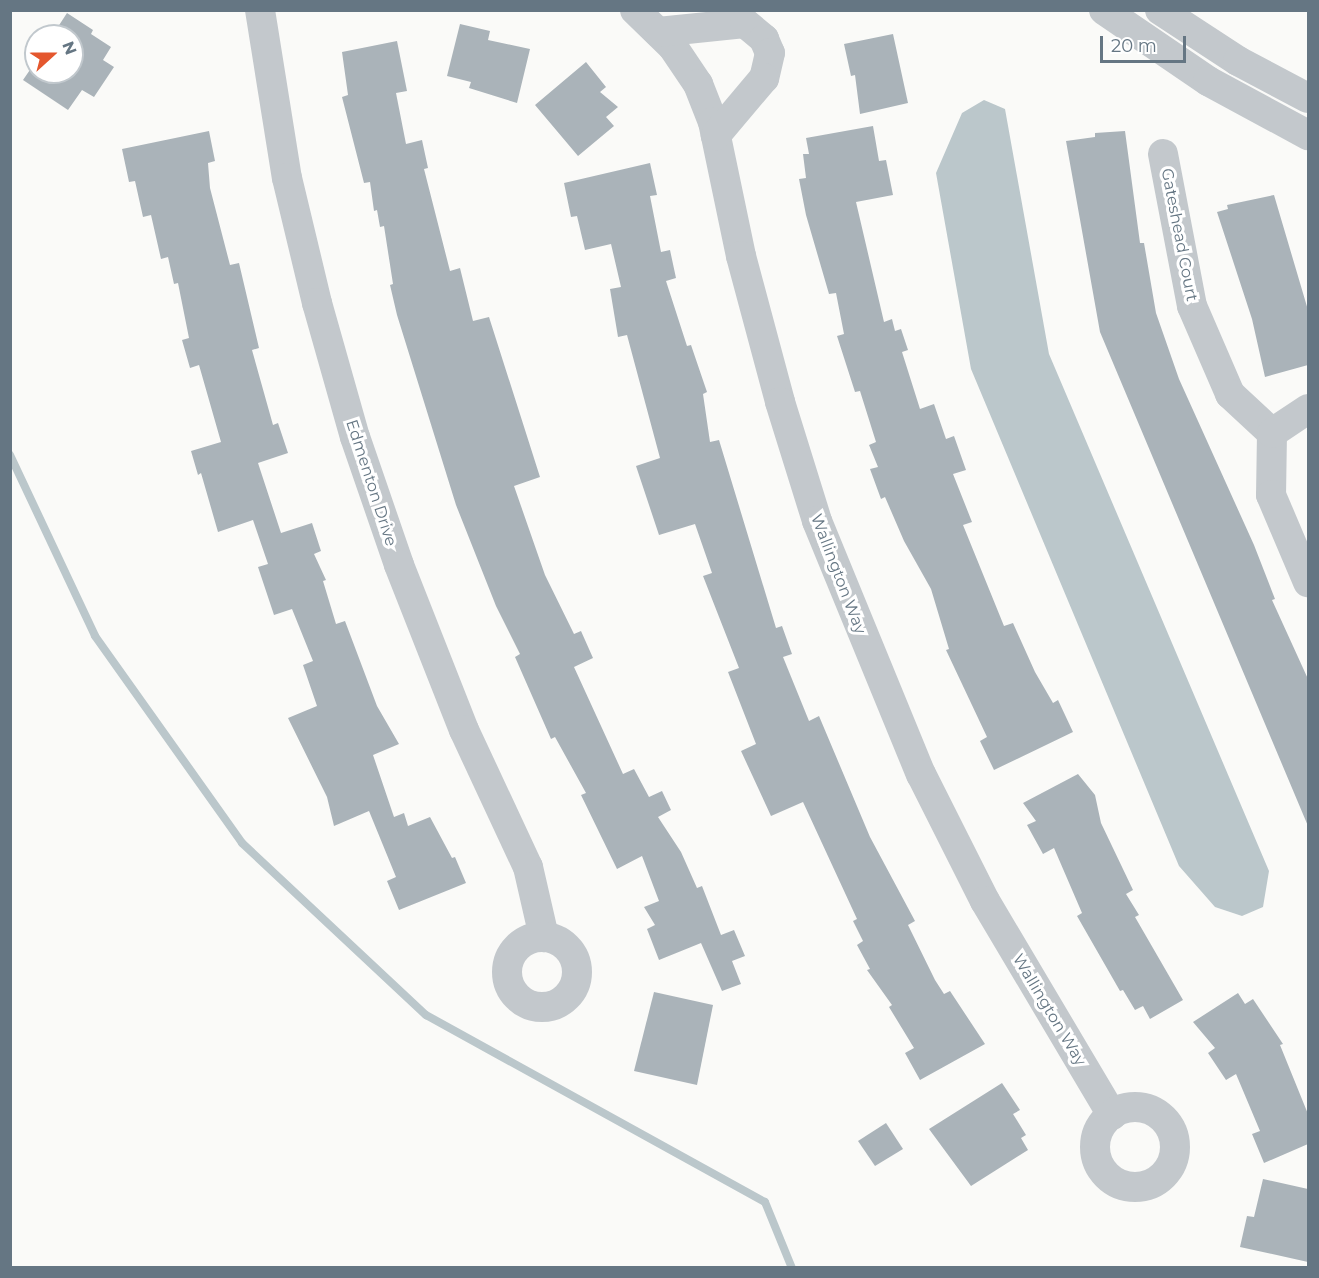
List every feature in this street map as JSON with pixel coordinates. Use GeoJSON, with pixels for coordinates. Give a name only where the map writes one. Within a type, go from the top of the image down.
{"type":"FeatureCollection","features":[{"type":"Feature","properties":{"kind":"street","name":"Edmenton Drive"},"geometry":{"type":"LineString","coordinates":[[260,10],[287,178],[317,303],[355,437],[399,565],[464,730],[528,867],[544,937]]}},
{"type":"Feature","properties":{"kind":"street","name":"Wallington Way"},"geometry":{"type":"LineString","coordinates":[[635,10],[658,32],[698,84],[716,135],[741,256],[780,402],[817,521],[866,645],[921,774],[985,901],[1112,1115]]}},
{"type":"Feature","properties":{"kind":"street"},"geometry":{"type":"LineString","coordinates":[[1104,10],[1208,81],[1308,135]]}},
{"type":"Feature","properties":{"kind":"street"},"geometry":{"type":"LineString","coordinates":[[1160,10],[1238,62],[1308,98]]}},
{"type":"Feature","properties":{"kind":"street"},"geometry":{"type":"LineString","coordinates":[[658,32],[745,23],[764,39],[770,53],[764,78],[716,135]]}},
{"type":"Feature","properties":{"kind":"street","name":"Gateshead Court"},"geometry":{"type":"LineString","coordinates":[[1163,154],[1192,306],[1230,394],[1272,433]]}},
{"type":"Feature","properties":{"kind":"street"},"geometry":{"type":"LineString","coordinates":[[1308,409],[1272,433],[1271,495],[1308,582]]}},
{"type":"Feature","properties":{"kind":"shaded area"},"geometry":{"type":"Polygon","coordinates":[[[984,100],[1005,109],[1049,354],[1269,871],[1263,907],[1242,916],[1215,907],[1179,866],[971,369],[936,173],[962,113],[984,100]]]}},
{"type":"Feature","properties":{"kind":"building"},"geometry":{"type":"Polygon","coordinates":[[[67,13],[84,24],[60,24],[67,13]]]}},
{"type":"Feature","properties":{"kind":"building"},"geometry":{"type":"Polygon","coordinates":[[[84,24],[93,30],[91,34],[111,47],[103,60],[114,67],[94,97],[82,90],[68,110],[29,84],[84,84],[84,24]]]}},
{"type":"Feature","properties":{"kind":"building"},"geometry":{"type":"Polygon","coordinates":[[[460,24],[490,31],[488,40],[530,49],[517,103],[469,88],[471,82],[447,76],[460,24]]]}},
{"type":"Feature","properties":{"kind":"building"},"geometry":{"type":"Polygon","coordinates":[[[893,34],[908,103],[860,114],[855,75],[851,76],[844,44],[893,34]]]}},
{"type":"Feature","properties":{"kind":"building"},"geometry":{"type":"Polygon","coordinates":[[[397,41],[407,91],[396,93],[406,144],[422,140],[428,168],[424,169],[450,271],[460,268],[473,321],[489,317],[540,477],[514,486],[545,575],[574,634],[581,631],[593,658],[574,667],[623,774],[634,769],[649,797],[662,791],[671,810],[658,817],[681,852],[697,888],[702,886],[721,935],[734,930],[745,956],[732,961],[741,984],[722,991],[701,943],[659,960],[647,929],[655,925],[644,907],[659,901],[642,856],[617,869],[581,795],[586,793],[555,737],[551,739],[515,657],[520,654],[496,606],[456,505],[397,315],[390,285],[393,284],[384,226],[380,227],[377,210],[374,211],[370,182],[364,183],[342,97],[348,95],[342,52],[397,41]]]}},
{"type":"Feature","properties":{"kind":"building"},"geometry":{"type":"Polygon","coordinates":[[[586,62],[606,87],[600,92],[618,107],[606,117],[614,126],[578,156],[535,105],[586,62]]]}},
{"type":"Feature","properties":{"kind":"building"},"geometry":{"type":"Polygon","coordinates":[[[873,126],[879,161],[886,160],[893,195],[856,202],[884,322],[892,319],[895,331],[901,329],[908,350],[902,352],[920,409],[934,404],[946,439],[954,436],[966,470],[953,474],[972,522],[963,525],[1004,626],[1013,623],[1035,672],[1053,703],[1058,700],[1073,732],[994,770],[980,741],[987,737],[946,650],[949,649],[931,589],[904,541],[885,497],[881,499],[870,469],[878,467],[869,445],[876,442],[860,391],[855,392],[837,336],[844,334],[836,293],[829,294],[806,215],[799,179],[806,178],[803,154],[809,154],[806,138],[873,126]]]}},
{"type":"Feature","properties":{"kind":"building"},"geometry":{"type":"Polygon","coordinates":[[[209,131],[215,161],[208,163],[210,188],[230,265],[239,263],[259,348],[252,350],[273,425],[278,423],[288,453],[258,463],[281,533],[312,523],[321,551],[314,554],[326,580],[323,581],[336,624],[345,621],[377,706],[399,744],[373,755],[394,817],[404,813],[408,826],[430,817],[452,858],[455,857],[466,883],[399,910],[387,881],[396,877],[369,811],[334,826],[327,797],[288,718],[317,706],[303,665],[313,661],[292,609],[274,615],[258,567],[268,564],[253,520],[218,532],[201,473],[198,475],[191,451],[221,442],[199,365],[190,368],[182,340],[189,338],[178,283],[174,284],[168,257],[161,259],[151,215],[143,217],[135,181],[129,182],[122,149],[209,131]]]}},
{"type":"Feature","properties":{"kind":"building"},"geometry":{"type":"Polygon","coordinates":[[[1125,131],[1140,243],[1144,243],[1156,313],[1179,379],[1254,545],[1275,599],[1272,600],[1308,679],[1308,826],[1100,332],[1066,141],[1095,137],[1095,133],[1125,131]]]}},
{"type":"Feature","properties":{"kind":"building"},"geometry":{"type":"Polygon","coordinates":[[[650,163],[657,195],[650,196],[661,252],[670,250],[676,278],[666,281],[687,346],[691,345],[707,392],[703,394],[710,442],[719,440],[776,628],[782,626],[792,654],[783,657],[809,721],[819,716],[870,837],[915,921],[908,925],[935,980],[944,994],[950,991],[985,1044],[920,1080],[905,1053],[914,1048],[889,1007],[892,1005],[867,970],[870,969],[857,945],[863,941],[853,921],[857,919],[803,802],[771,816],[741,751],[756,744],[728,672],[739,668],[703,576],[712,573],[695,524],[659,535],[636,466],[660,458],[627,335],[618,337],[610,289],[621,287],[611,244],[585,250],[577,216],[571,217],[564,183],[650,163]]]}},
{"type":"Feature","properties":{"kind":"building"},"geometry":{"type":"Polygon","coordinates":[[[1274,195],[1308,310],[1308,365],[1265,377],[1252,319],[1217,212],[1228,209],[1227,205],[1274,195]]]}},
{"type":"Feature","properties":{"kind":"building"},"geometry":{"type":"Polygon","coordinates":[[[1078,774],[1095,795],[1101,823],[1133,890],[1126,894],[1139,915],[1135,917],[1183,1000],[1150,1019],[1143,1006],[1135,1010],[1123,990],[1120,991],[1077,916],[1082,913],[1054,848],[1043,854],[1027,825],[1036,821],[1023,803],[1078,774]]]}},
{"type":"Feature","properties":{"kind":"building"},"geometry":{"type":"Polygon","coordinates":[[[654,992],[713,1005],[697,1085],[634,1071],[654,992]]]}},
{"type":"Feature","properties":{"kind":"building"},"geometry":{"type":"Polygon","coordinates":[[[1238,993],[1245,1004],[1253,999],[1283,1044],[1280,1045],[1308,1114],[1308,1144],[1264,1163],[1252,1134],[1260,1131],[1236,1074],[1226,1080],[1208,1053],[1215,1048],[1193,1022],[1238,993]]]}},
{"type":"Feature","properties":{"kind":"building"},"geometry":{"type":"Polygon","coordinates":[[[1002,1083],[1020,1110],[1013,1114],[1026,1135],[1021,1138],[1028,1150],[971,1186],[929,1129],[1002,1083]]]}},
{"type":"Feature","properties":{"kind":"building"},"geometry":{"type":"Polygon","coordinates":[[[886,1123],[903,1149],[875,1166],[858,1141],[886,1123]]]}},
{"type":"Feature","properties":{"kind":"building"},"geometry":{"type":"Polygon","coordinates":[[[1263,1179],[1308,1189],[1308,1262],[1240,1247],[1247,1216],[1254,1217],[1263,1179]]]}},
{"type":"Feature","properties":{"kind":"waterway"},"geometry":{"type":"LineString","coordinates":[[10,455],[95,636],[242,843],[426,1015],[765,1202],[792,1268]]}}]}
